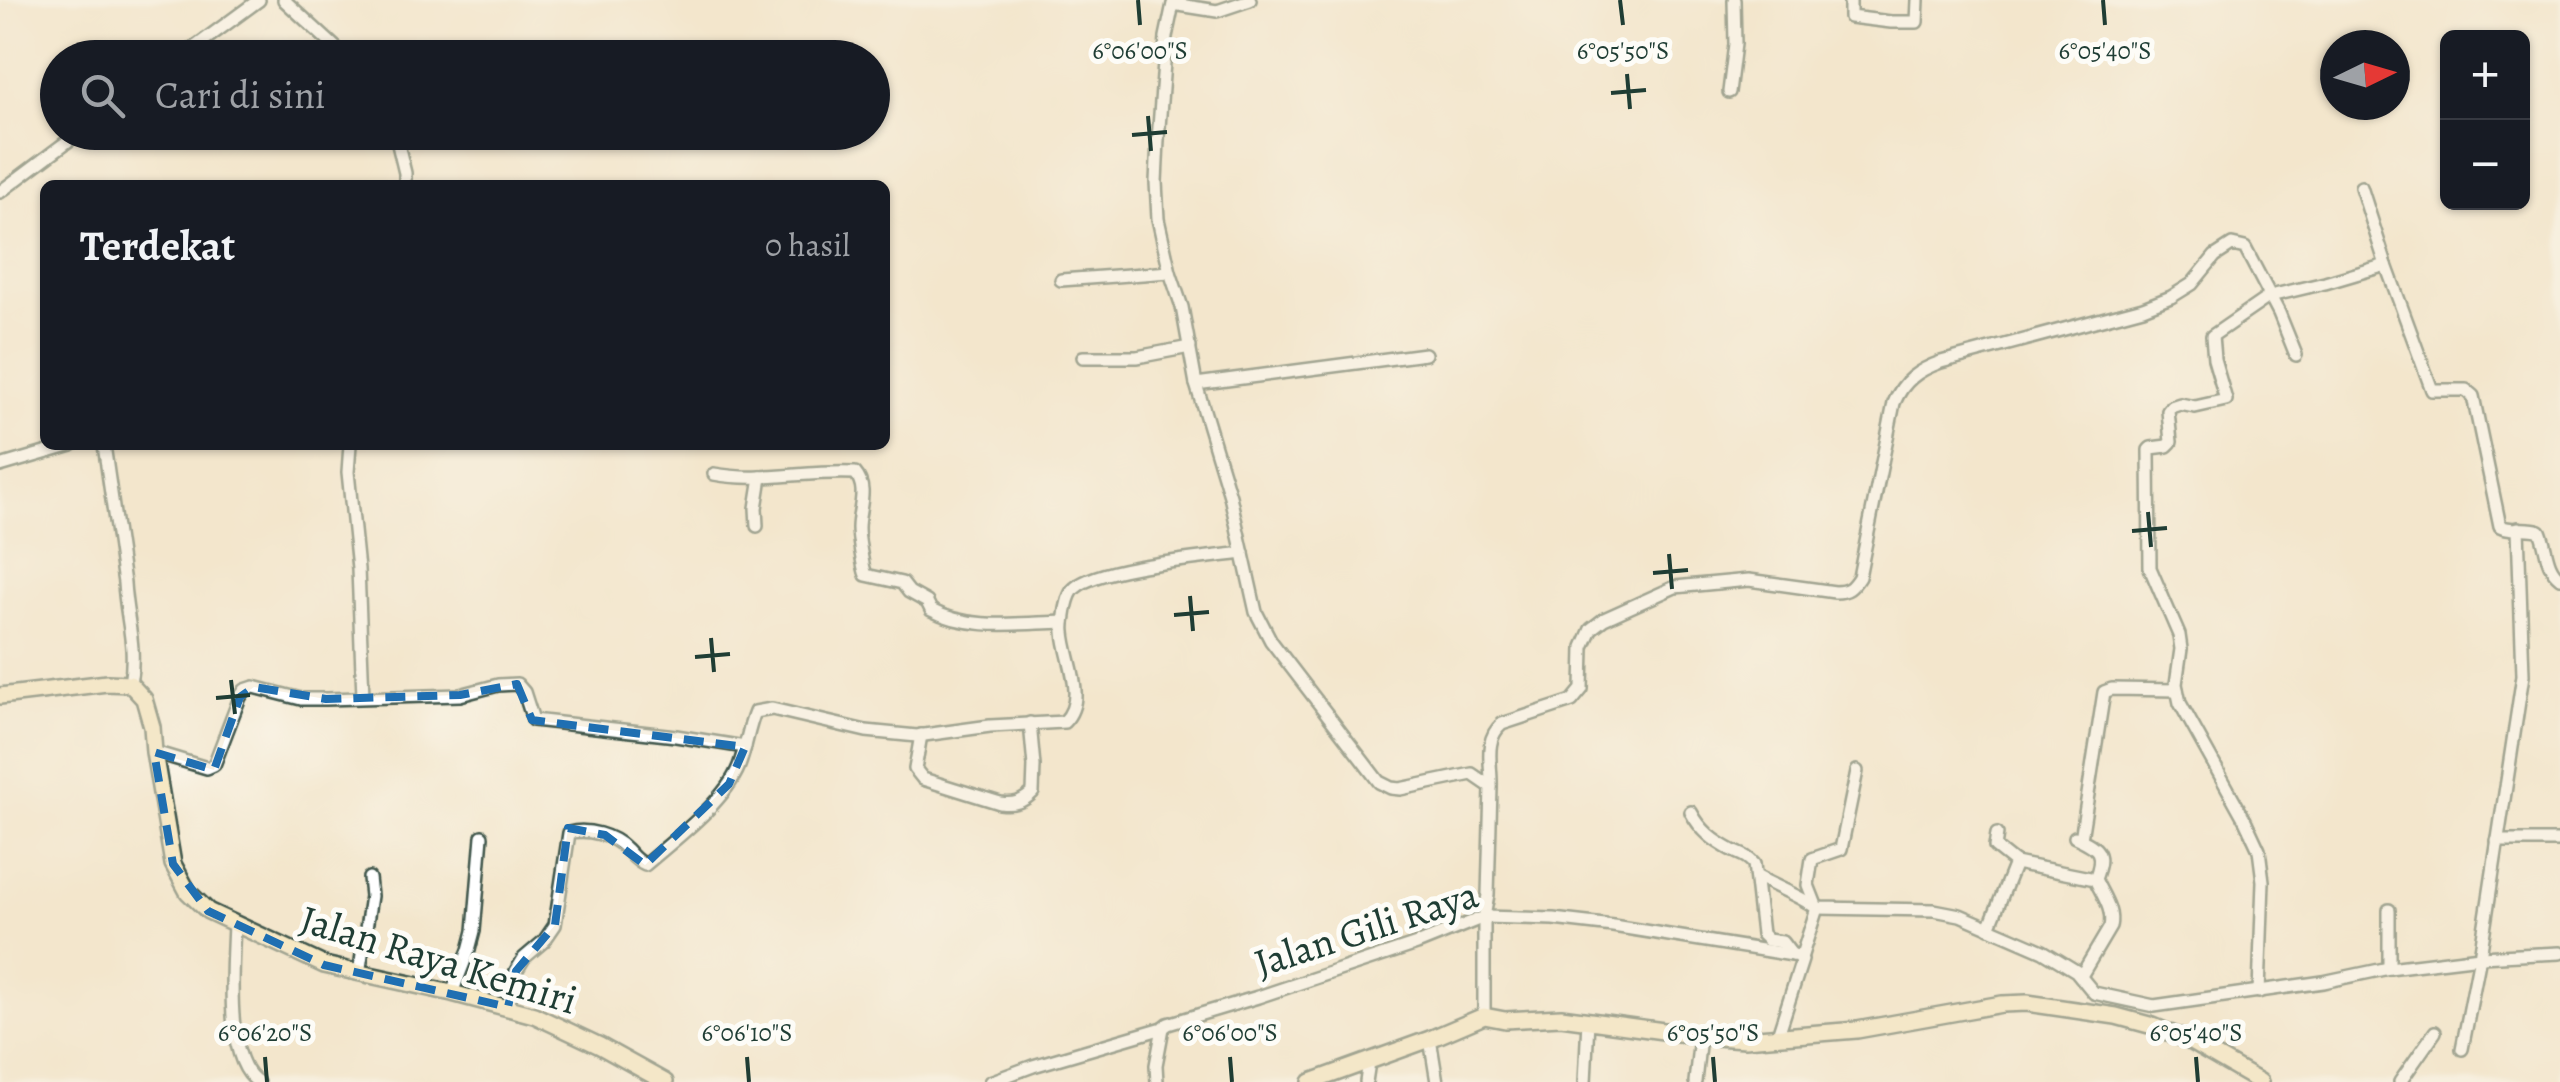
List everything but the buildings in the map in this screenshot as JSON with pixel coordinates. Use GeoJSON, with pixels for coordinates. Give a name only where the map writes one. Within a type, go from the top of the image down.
{"type":"FeatureCollection","features":[{"type":"Feature","properties":{"kind":"street"},"geometry":{"type":"LineString","coordinates":[[205,40],[259,0]]}},
{"type":"Feature","properties":{"kind":"street"},"geometry":{"type":"LineString","coordinates":[[284,0],[327,40]]}},
{"type":"Feature","properties":{"kind":"street"},"geometry":{"type":"LineString","coordinates":[[1250,0],[1217,10],[1174,2],[1166,37],[1156,182],[1158,218],[1182,306],[1196,384],[1230,496],[1256,612],[1271,641],[1379,782],[1400,788],[1472,774],[1491,787]]}},
{"type":"Feature","properties":{"kind":"street"},"geometry":{"type":"LineString","coordinates":[[1728,92],[1735,44],[1734,0]]}},
{"type":"Feature","properties":{"kind":"street"},"geometry":{"type":"LineString","coordinates":[[1850,0],[1850,17],[1904,22],[1918,22],[1918,0]]}},
{"type":"Feature","properties":{"kind":"street"},"geometry":{"type":"LineString","coordinates":[[0,192],[56,150]]}},
{"type":"Feature","properties":{"kind":"street"},"geometry":{"type":"LineString","coordinates":[[399,150],[405,180]]}},
{"type":"Feature","properties":{"kind":"street"},"geometry":{"type":"LineString","coordinates":[[2361,187],[2432,390],[2471,392],[2500,526],[2540,531],[2548,562],[2560,578]]}},
{"type":"Feature","properties":{"kind":"street"},"geometry":{"type":"LineString","coordinates":[[1484,1016],[1490,740],[1502,724],[1572,701],[1578,695],[1582,689],[1586,636],[1604,619],[1684,586],[1749,580],[1835,592],[1853,588],[1894,403],[1914,374],[1941,362],[2170,298],[2192,284],[2215,256],[2232,244],[2245,248],[2296,355]]}},
{"type":"Feature","properties":{"kind":"street"},"geometry":{"type":"LineString","coordinates":[[2260,992],[2263,881],[2259,850],[2180,703],[2176,684],[2179,635],[2150,568],[2149,450],[2171,442],[2170,407],[2226,400],[2212,336],[2270,296],[2325,284],[2386,264]]}},
{"type":"Feature","properties":{"kind":"street"},"geometry":{"type":"LineString","coordinates":[[1061,280],[1170,272]]}},
{"type":"Feature","properties":{"kind":"street"},"geometry":{"type":"LineString","coordinates":[[1083,356],[1137,358],[1190,347]]}},
{"type":"Feature","properties":{"kind":"street"},"geometry":{"type":"LineString","coordinates":[[1196,384],[1426,354]]}},
{"type":"Feature","properties":{"kind":"street"},"geometry":{"type":"LineString","coordinates":[[0,466],[55,450]]}},
{"type":"Feature","properties":{"kind":"street"},"geometry":{"type":"LineString","coordinates":[[0,696],[107,683],[130,684],[134,649],[122,594],[105,450]]}},
{"type":"Feature","properties":{"kind":"street"},"geometry":{"type":"LineString","coordinates":[[350,450],[363,697]]}},
{"type":"Feature","properties":{"kind":"street"},"geometry":{"type":"LineString","coordinates":[[714,474],[855,474],[863,492],[858,529],[866,575],[902,584],[927,602],[930,610],[958,621],[1064,622]]}},
{"type":"Feature","properties":{"kind":"street"},"geometry":{"type":"LineString","coordinates":[[757,526],[761,477]]}},
{"type":"Feature","properties":{"kind":"street"},"geometry":{"type":"LineString","coordinates":[[2462,1050],[2523,676],[2518,528]]}},
{"type":"Feature","properties":{"kind":"street"},"geometry":{"type":"LineString","coordinates":[[508,1007],[516,972],[524,958],[555,926],[569,833],[580,830],[605,836],[622,844],[635,860],[646,866],[729,784],[738,769],[755,712],[772,709],[866,731],[922,736],[990,726],[1064,722],[1075,705],[1076,694],[1064,633],[1069,595],[1074,588],[1114,572],[1244,553]]}},
{"type":"Feature","properties":{"kind":"street","name":"Jalan Raya Kemiri"},"geometry":{"type":"LineString","coordinates":[[130,684],[144,699],[152,727],[173,864],[188,892],[208,911],[324,965],[508,1007],[564,1028],[664,1082]]}},
{"type":"Feature","properties":{"kind":"street"},"geometry":{"type":"LineString","coordinates":[[154,752],[208,768],[214,764],[242,694],[254,686],[301,699],[460,695],[519,684],[533,720],[745,747]]}},
{"type":"Feature","properties":{"kind":"street"},"geometry":{"type":"LineString","coordinates":[[2081,976],[2111,919],[2095,880],[2101,864],[2099,854],[2092,844],[2077,838],[2104,692],[2177,690]]}},
{"type":"Feature","properties":{"kind":"street"},"geometry":{"type":"LineString","coordinates":[[922,736],[915,769],[923,779],[1013,804],[1033,792],[1030,724]]}},
{"type":"Feature","properties":{"kind":"street"},"geometry":{"type":"LineString","coordinates":[[1777,1038],[1796,957],[1817,908],[1808,885],[1810,864],[1816,857],[1841,850],[1856,771]]}},
{"type":"Feature","properties":{"kind":"street"},"geometry":{"type":"LineString","coordinates":[[1691,812],[1711,838],[1754,864],[1762,934],[1768,940],[1782,942],[1796,957]]}},
{"type":"Feature","properties":{"kind":"street"},"geometry":{"type":"LineString","coordinates":[[1997,834],[1996,846],[2014,863],[2095,880]]}},
{"type":"Feature","properties":{"kind":"street"},"geometry":{"type":"LineString","coordinates":[[452,993],[474,931],[482,836]]}},
{"type":"Feature","properties":{"kind":"street"},"geometry":{"type":"LineString","coordinates":[[2498,842],[2560,841]]}},
{"type":"Feature","properties":{"kind":"street"},"geometry":{"type":"LineString","coordinates":[[1989,928],[2014,863]]}},
{"type":"Feature","properties":{"kind":"street"},"geometry":{"type":"LineString","coordinates":[[1756,876],[1817,908],[1934,910],[1960,915],[2032,945],[2081,976],[2094,994],[2154,1014],[2188,1041],[2256,1081]]}},
{"type":"Feature","properties":{"kind":"street"},"geometry":{"type":"LineString","coordinates":[[359,974],[371,896],[369,878]]}},
{"type":"Feature","properties":{"kind":"street"},"geometry":{"type":"LineString","coordinates":[[2388,968],[2389,910]]}},
{"type":"Feature","properties":{"kind":"street","name":"Jalan Gili Raya"},"geometry":{"type":"LineString","coordinates":[[990,1082],[1418,944],[1484,916],[1598,924],[1796,957]]}},
{"type":"Feature","properties":{"kind":"street"},"geometry":{"type":"LineString","coordinates":[[234,923],[235,1035],[246,1071],[258,1082]]}},
{"type":"Feature","properties":{"kind":"street"},"geometry":{"type":"LineString","coordinates":[[1311,1082],[1484,1016],[1505,1020],[1561,1017],[1745,1040],[1857,1030],[2002,1004],[2027,1003],[2116,1016],[2154,1014],[2388,968],[2480,956],[2560,952]]}},
{"type":"Feature","properties":{"kind":"street"},"geometry":{"type":"LineString","coordinates":[[1585,1082],[1588,1020]]}},
{"type":"Feature","properties":{"kind":"street"},"geometry":{"type":"LineString","coordinates":[[1156,1082],[1163,1028]]}},
{"type":"Feature","properties":{"kind":"street"},"geometry":{"type":"LineString","coordinates":[[2400,1082],[2435,1032]]}},
{"type":"Feature","properties":{"kind":"street"},"geometry":{"type":"LineString","coordinates":[[1695,1082],[1700,1036]]}},
{"type":"Feature","properties":{"kind":"street"},"geometry":{"type":"LineString","coordinates":[[1430,1039],[1437,1082]]}},
{"type":"Feature","properties":{"kind":"street"},"geometry":{"type":"LineString","coordinates":[[1366,1082],[1369,1062]]}},
{"type":"Feature","properties":{"kind":"highlighted area"},"geometry":{"type":"Polygon","coordinates":[[[517,684],[532,720],[745,747],[729,784],[645,865],[605,835],[568,828],[555,925],[516,971],[508,1007],[324,965],[208,911],[173,864],[154,752],[214,770],[240,697],[254,687],[326,699],[460,695],[517,684]]]}}]}
